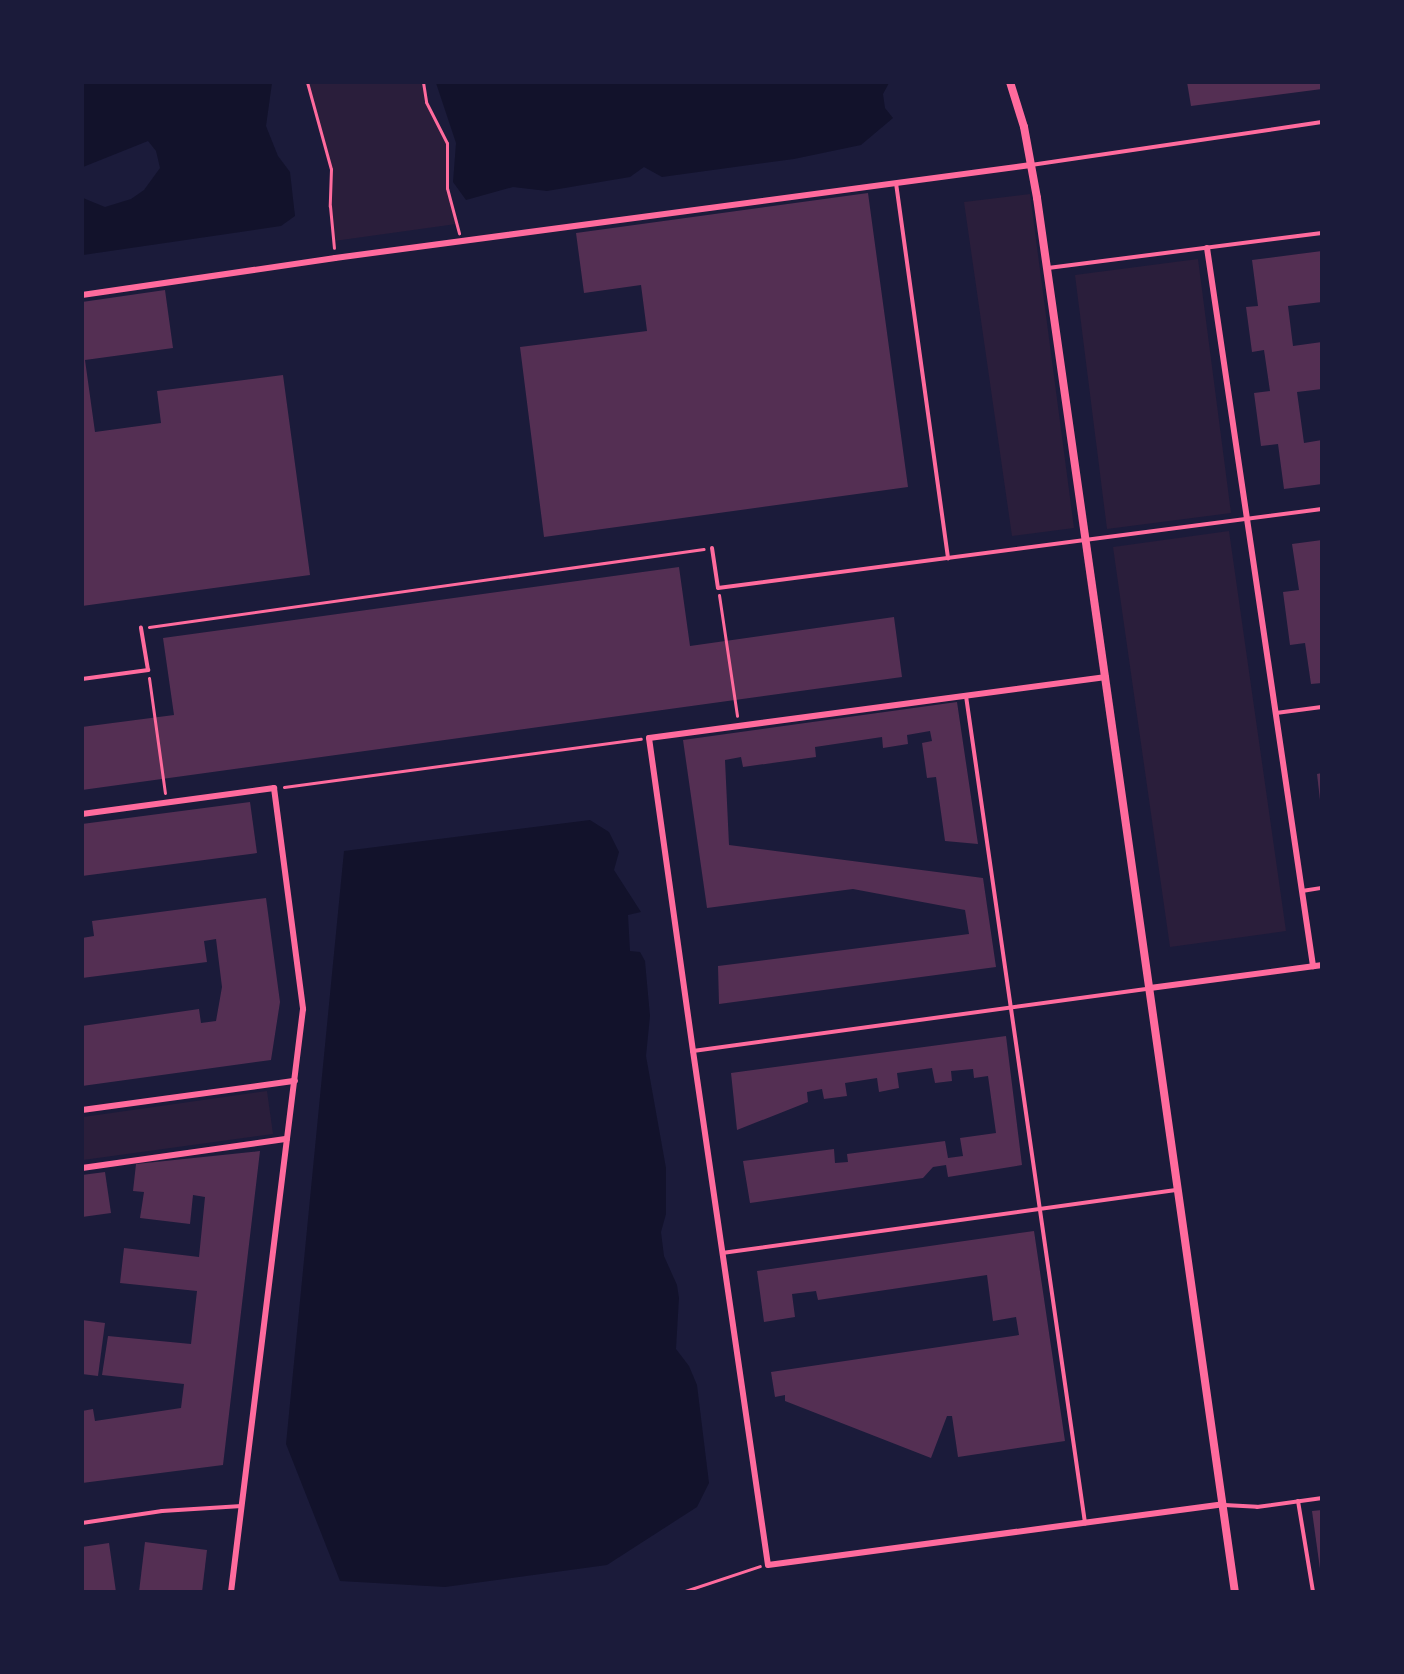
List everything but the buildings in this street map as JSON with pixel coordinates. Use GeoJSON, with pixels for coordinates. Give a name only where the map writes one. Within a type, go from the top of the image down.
{"type":"FeatureCollection","features":[{"type":"Feature","properties":{"kind":"street"},"geometry":{"type":"LineString","coordinates":[[1010,82],[1024,127],[1047,268],[1235,1592]]}},
{"type":"Feature","properties":{"kind":"street"},"geometry":{"type":"LineString","coordinates":[[82,295],[335,258],[1031,165]]}},
{"type":"Feature","properties":{"kind":"street"},"geometry":{"type":"LineString","coordinates":[[1207,248],[1313,966]]}},
{"type":"Feature","properties":{"kind":"street"},"geometry":{"type":"LineString","coordinates":[[1106,677],[649,738],[693,1051],[768,1565],[1223,1504]]}},
{"type":"Feature","properties":{"kind":"street"},"geometry":{"type":"LineString","coordinates":[[82,814],[274,788],[303,1009],[231,1592]]}},
{"type":"Feature","properties":{"kind":"street"},"geometry":{"type":"LineString","coordinates":[[1150,988],[1322,965]]}},
{"type":"Feature","properties":{"kind":"street"},"geometry":{"type":"LineString","coordinates":[[82,1110],[295,1081]]}},
{"type":"Feature","properties":{"kind":"street"},"geometry":{"type":"LineString","coordinates":[[82,1168],[287,1138]]}},
{"type":"Feature","properties":{"kind":"lane"},"geometry":{"type":"LineString","coordinates":[[1031,165],[1322,122]]}},
{"type":"Feature","properties":{"kind":"lane"},"geometry":{"type":"LineString","coordinates":[[896,183],[948,558]]}},
{"type":"Feature","properties":{"kind":"lane"},"geometry":{"type":"LineString","coordinates":[[1047,268],[1322,233]]}},
{"type":"Feature","properties":{"kind":"lane"},"geometry":{"type":"LineString","coordinates":[[712,548],[718,588],[1322,509]]}},
{"type":"Feature","properties":{"kind":"lane"},"geometry":{"type":"LineString","coordinates":[[82,679],[148,670],[141,628]]}},
{"type":"Feature","properties":{"kind":"lane"},"geometry":{"type":"LineString","coordinates":[[966,695],[1085,1523]]}},
{"type":"Feature","properties":{"kind":"lane"},"geometry":{"type":"LineString","coordinates":[[1276,713],[1322,707]]}},
{"type":"Feature","properties":{"kind":"lane"},"geometry":{"type":"LineString","coordinates":[[1302,891],[1322,888]]}},
{"type":"Feature","properties":{"kind":"lane"},"geometry":{"type":"LineString","coordinates":[[693,1051],[1150,988]]}},
{"type":"Feature","properties":{"kind":"lane"},"geometry":{"type":"LineString","coordinates":[[722,1253],[1179,1190]]}},
{"type":"Feature","properties":{"kind":"lane"},"geometry":{"type":"LineString","coordinates":[[1223,1504],[1257,1507],[1322,1498]]}},
{"type":"Feature","properties":{"kind":"lane"},"geometry":{"type":"LineString","coordinates":[[1298,1501],[1312,1592]]}},
{"type":"Feature","properties":{"kind":"lane"},"geometry":{"type":"LineString","coordinates":[[82,1523],[162,1511],[242,1506]]}},
{"type":"Feature","properties":{"kind":"path"},"geometry":{"type":"LineString","coordinates":[[307,82],[331,169],[330,207],[335,258]]}},
{"type":"Feature","properties":{"kind":"path"},"geometry":{"type":"LineString","coordinates":[[423,82],[426,102],[447,143],[447,188],[463,242]]}},
{"type":"Feature","properties":{"kind":"path"},"geometry":{"type":"LineString","coordinates":[[141,628],[712,548]]}},
{"type":"Feature","properties":{"kind":"path"},"geometry":{"type":"LineString","coordinates":[[718,588],[739,726]]}},
{"type":"Feature","properties":{"kind":"path"},"geometry":{"type":"LineString","coordinates":[[148,670],[166,803]]}},
{"type":"Feature","properties":{"kind":"path"},"geometry":{"type":"LineString","coordinates":[[274,788],[649,738]]}},
{"type":"Feature","properties":{"kind":"path"},"geometry":{"type":"LineString","coordinates":[[682,1592],[768,1565]]}},
{"type":"Feature","properties":{"kind":"shaded area"},"geometry":{"type":"Polygon","coordinates":[[[83,82],[272,83],[266,126],[278,156],[290,172],[295,216],[281,226],[83,255],[83,198],[105,207],[131,199],[144,190],[160,168],[156,151],[148,141],[83,167],[83,82]]]}},
{"type":"Feature","properties":{"kind":"shaded area"},"geometry":{"type":"Polygon","coordinates":[[[307,83],[423,83],[426,102],[447,143],[447,188],[456,224],[334,241],[330,206],[331,169],[307,83]]]}},
{"type":"Feature","properties":{"kind":"shaded area"},"geometry":{"type":"Polygon","coordinates":[[[436,83],[889,83],[883,94],[885,108],[893,118],[861,145],[794,159],[662,177],[644,167],[630,177],[547,191],[513,187],[466,200],[453,182],[456,143],[436,83]]]}},
{"type":"Feature","properties":{"kind":"shaded area"},"geometry":{"type":"Polygon","coordinates":[[[1030,194],[1074,528],[1012,536],[964,202],[1030,194]]]}},
{"type":"Feature","properties":{"kind":"shaded area"},"geometry":{"type":"Polygon","coordinates":[[[1198,259],[1231,513],[1107,529],[1075,275],[1198,259]]]}},
{"type":"Feature","properties":{"kind":"shaded area"},"geometry":{"type":"Polygon","coordinates":[[[1229,531],[1286,931],[1170,947],[1113,547],[1229,531]]]}},
{"type":"Feature","properties":{"kind":"shaded area"},"geometry":{"type":"Polygon","coordinates":[[[590,820],[609,832],[619,852],[614,870],[641,912],[628,915],[630,951],[640,952],[645,961],[650,1016],[646,1056],[666,1168],[666,1214],[661,1232],[664,1256],[677,1285],[679,1298],[676,1349],[689,1366],[697,1385],[709,1483],[697,1507],[607,1565],[445,1587],[340,1581],[286,1444],[344,851],[590,820]]]}},
{"type":"Feature","properties":{"kind":"shaded area"},"geometry":{"type":"Polygon","coordinates":[[[267,1091],[273,1134],[83,1160],[83,1117],[267,1091]]]}}]}
